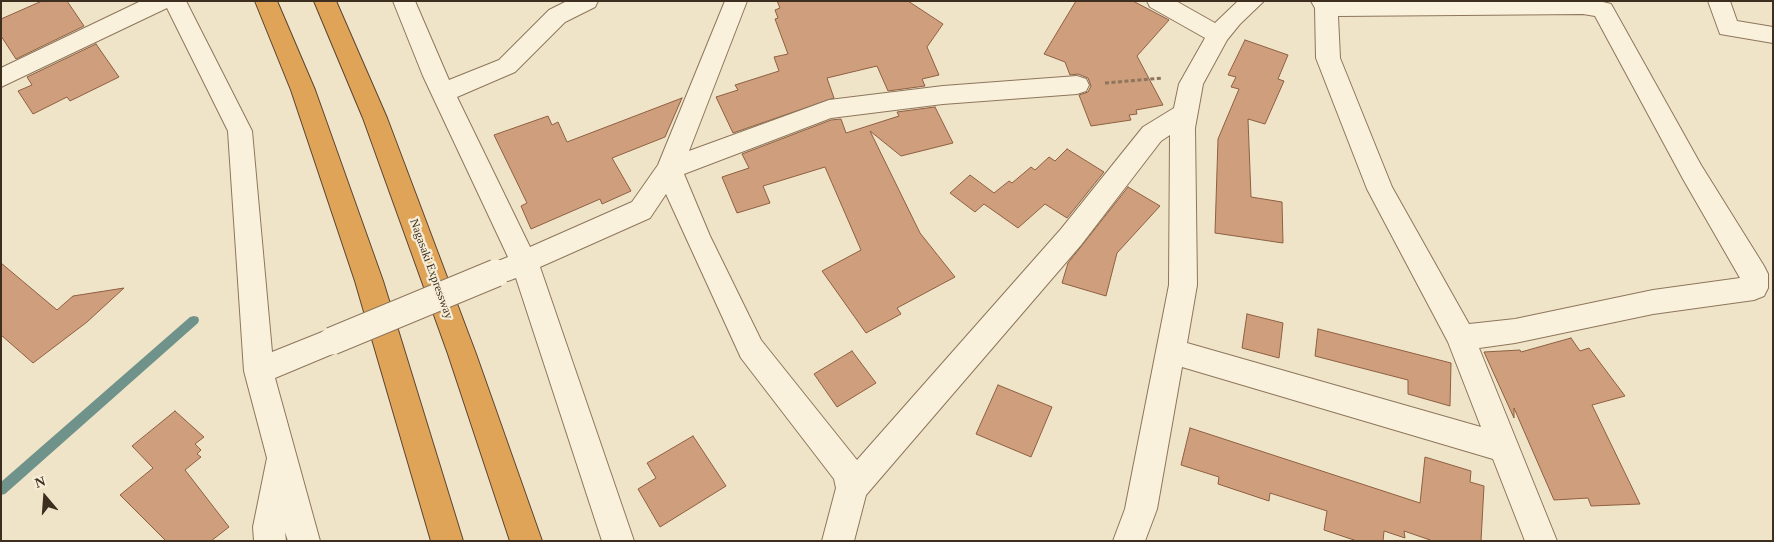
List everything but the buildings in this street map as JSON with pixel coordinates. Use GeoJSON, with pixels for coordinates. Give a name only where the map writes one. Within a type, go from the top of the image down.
{"type":"FeatureCollection","features":[{"type":"Feature","properties":{"kind":"highway"},"geometry":{"type":"LineString","coordinates":[[266,1],[303,90],[369,281],[447,541]]}},
{"type":"Feature","properties":{"kind":"highway","name":"Nagasaki Expressway"},"geometry":{"type":"LineString","coordinates":[[325,1],[375,118],[462,354],[526,541]]}},
{"type":"Feature","properties":{"kind":"street"},"geometry":{"type":"LineString","coordinates":[[1,78],[161,1]]}},
{"type":"Feature","properties":{"kind":"street"},"geometry":{"type":"LineString","coordinates":[[175,1],[240,131],[259,371],[304,541]]}},
{"type":"Feature","properties":{"kind":"street"},"geometry":{"type":"LineString","coordinates":[[404,1],[443,93],[524,262],[618,541]]}},
{"type":"Feature","properties":{"kind":"street"},"geometry":{"type":"LineString","coordinates":[[443,93],[507,66],[557,16],[587,1]]}},
{"type":"Feature","properties":{"kind":"street"},"geometry":{"type":"LineString","coordinates":[[259,371],[524,262],[641,210],[669,169],[736,1]]}},
{"type":"Feature","properties":{"kind":"street"},"geometry":{"type":"LineString","coordinates":[[1158,1],[1218,35]]}},
{"type":"Feature","properties":{"kind":"street"},"geometry":{"type":"LineString","coordinates":[[1129,541],[1141,509],[1183,285],[1183,128],[1190,84],[1218,35],[1232,18],[1254,1]]}},
{"type":"Feature","properties":{"kind":"street"},"geometry":{"type":"LineString","coordinates":[[1719,1],[1728,28],[1773,35]]}},
{"type":"Feature","properties":{"kind":"street"},"geometry":{"type":"LineString","coordinates":[[1541,541],[1461,338],[1380,189],[1328,58],[1324,5],[1583,6],[1603,10],[1692,172],[1754,274],[1763,284]]}},
{"type":"Feature","properties":{"kind":"street"},"geometry":{"type":"LineString","coordinates":[[669,169],[829,109],[943,95],[1077,85]]}},
{"type":"Feature","properties":{"kind":"street"},"geometry":{"type":"LineString","coordinates":[[838,541],[852,488],[1070,237],[1152,134],[1185,113]]}},
{"type":"Feature","properties":{"kind":"street"},"geometry":{"type":"LineString","coordinates":[[669,169],[697,236],[751,350],[846,472],[852,488]]}},
{"type":"Feature","properties":{"kind":"street"},"geometry":{"type":"LineString","coordinates":[[1461,338],[1516,331],[1653,302],[1763,284]]}},
{"type":"Feature","properties":{"kind":"street"},"geometry":{"type":"LineString","coordinates":[[1170,351],[1504,448]]}},
{"type":"Feature","properties":{"kind":"street"},"geometry":{"type":"LineString","coordinates":[[270,541],[269,526],[281,454]]}},
{"type":"Feature","properties":{"kind":"path"},"geometry":{"type":"LineString","coordinates":[[1077,85],[1195,75]]}},
{"type":"Feature","properties":{"kind":"waterway"},"geometry":{"type":"LineString","coordinates":[[1,490],[194,320]]}}]}
